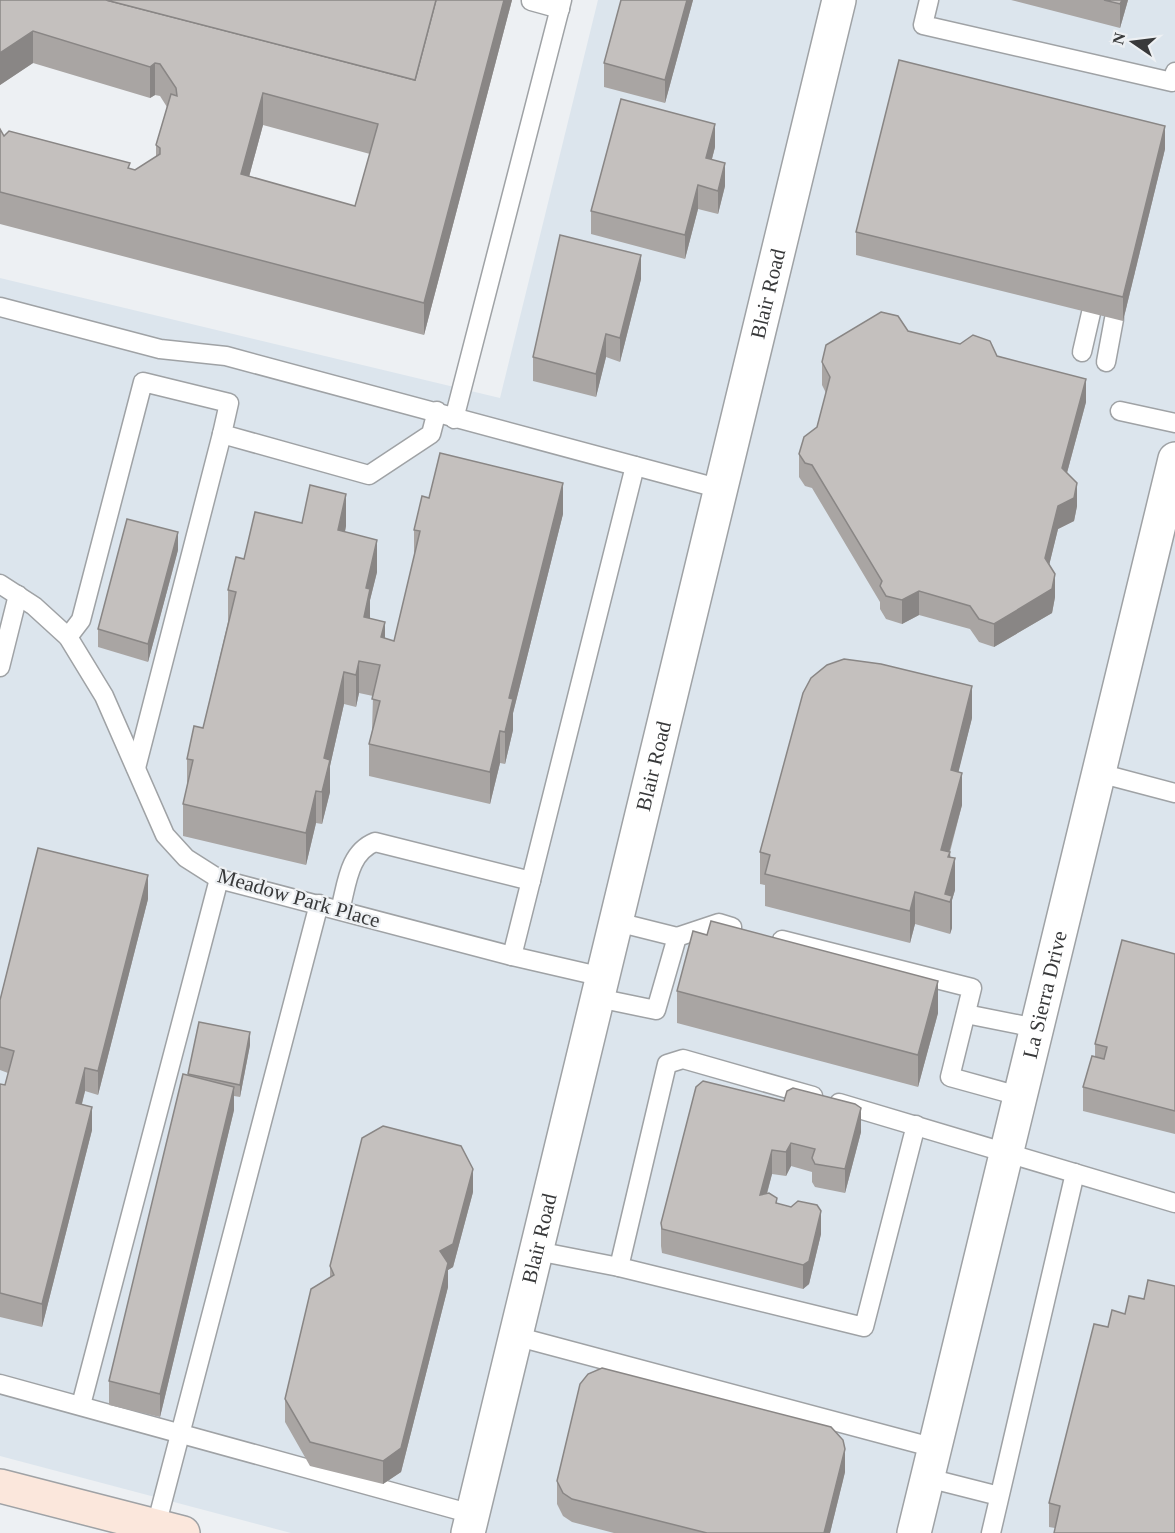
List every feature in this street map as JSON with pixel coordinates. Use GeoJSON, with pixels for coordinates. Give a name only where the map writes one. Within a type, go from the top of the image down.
{"type":"FeatureCollection","features":[{"type":"Feature","properties":{"kind":"main road"},"geometry":{"type":"LineString","coordinates":[[0,1486],[170,1530]]}},
{"type":"Feature","properties":{"kind":"street","name":"Blair Road"},"geometry":{"type":"LineString","coordinates":[[470,1524],[839,0]]}},
{"type":"Feature","properties":{"kind":"street","name":"La Sierra Drive"},"geometry":{"type":"LineString","coordinates":[[914,1533],[1175,459]]}},
{"type":"Feature","properties":{"kind":"lane"},"geometry":{"type":"LineString","coordinates":[[929,0],[923,25],[1172,82],[1175,72]]}},
{"type":"Feature","properties":{"kind":"lane"},"geometry":{"type":"LineString","coordinates":[[454,418],[561,5],[531,1]]}},
{"type":"Feature","properties":{"kind":"lane"},"geometry":{"type":"LineString","coordinates":[[0,307],[160,349],[226,356],[721,489]]}},
{"type":"Feature","properties":{"kind":"lane"},"geometry":{"type":"LineString","coordinates":[[1082,352],[1091,313]]}},
{"type":"Feature","properties":{"kind":"lane"},"geometry":{"type":"LineString","coordinates":[[1106,362],[1114,319]]}},
{"type":"Feature","properties":{"kind":"lane"},"geometry":{"type":"LineString","coordinates":[[68,637],[81,620],[143,382],[229,403],[136,768]]}},
{"type":"Feature","properties":{"kind":"lane"},"geometry":{"type":"LineString","coordinates":[[222,434],[369,475],[431,434],[437,411]]}},
{"type":"Feature","properties":{"kind":"lane"},"geometry":{"type":"LineString","coordinates":[[1120,411],[1175,423]]}},
{"type":"Feature","properties":{"kind":"lane"},"geometry":{"type":"LineString","coordinates":[[512,956],[635,466]]}},
{"type":"Feature","properties":{"kind":"lane","name":"Meadow Park Place"},"geometry":{"type":"LineString","coordinates":[[0,584],[34,606],[68,637],[104,696],[165,835],[186,858],[219,879],[512,956],[656,1010],[677,937]]}},
{"type":"Feature","properties":{"kind":"lane"},"geometry":{"type":"LineString","coordinates":[[0,668],[18,595]]}},
{"type":"Feature","properties":{"kind":"lane"},"geometry":{"type":"LineString","coordinates":[[1099,773],[1175,793]]}},
{"type":"Feature","properties":{"kind":"lane"},"geometry":{"type":"LineString","coordinates":[[340,910],[356,855],[363,847],[375,842],[531,881]]}},
{"type":"Feature","properties":{"kind":"lane"},"geometry":{"type":"LineString","coordinates":[[81,1405],[219,879]]}},
{"type":"Feature","properties":{"kind":"lane"},"geometry":{"type":"LineString","coordinates":[[170,1530],[182,1433],[319,904]]}},
{"type":"Feature","properties":{"kind":"lane"},"geometry":{"type":"LineString","coordinates":[[616,922],[677,937],[719,923],[972,988],[950,1077],[1019,1096]]}},
{"type":"Feature","properties":{"kind":"lane"},"geometry":{"type":"LineString","coordinates":[[966,1014],[1036,1028]]}},
{"type":"Feature","properties":{"kind":"lane"},"geometry":{"type":"LineString","coordinates":[[619,1267],[667,1064],[683,1059],[916,1125],[1175,1203]]}},
{"type":"Feature","properties":{"kind":"lane"},"geometry":{"type":"LineString","coordinates":[[537,1251],[619,1267],[864,1327],[916,1125]]}},
{"type":"Feature","properties":{"kind":"lane"},"geometry":{"type":"LineString","coordinates":[[991,1533],[1075,1173]]}},
{"type":"Feature","properties":{"kind":"lane"},"geometry":{"type":"LineString","coordinates":[[515,1336],[931,1463],[999,1496]]}},
{"type":"Feature","properties":{"kind":"lane"},"geometry":{"type":"LineString","coordinates":[[0,1384],[182,1433],[470,1524]]}},
{"type":"Feature","properties":{"kind":"shaded area"},"geometry":{"type":"Polygon","coordinates":[[[598,0],[1175,0],[1175,1533],[291,1533],[0,1456],[0,278],[500,398],[598,0]]]}},
{"type":"Feature","properties":{"kind":"building"},"geometry":{"type":"Polygon","coordinates":[[[0,0],[106,0],[415,80],[436,0],[504,0],[424,303],[0,192],[0,129],[4,136],[9,131],[130,163],[128,168],[135,170],[160,154],[160,148],[156,145],[171,94],[177,96],[176,88],[160,64],[155,63],[150,67],[33,31],[0,53],[0,0]],[[263,93],[241,174],[355,206],[378,124],[263,93]]]}},
{"type":"Feature","properties":{"kind":"building"},"geometry":{"type":"Polygon","coordinates":[[[106,0],[436,0],[415,80],[106,0]]]}},
{"type":"Feature","properties":{"kind":"building"},"geometry":{"type":"Polygon","coordinates":[[[621,0],[687,0],[665,80],[604,63],[621,0]]]}},
{"type":"Feature","properties":{"kind":"building"},"geometry":{"type":"Polygon","coordinates":[[[1104,0],[1122,0],[1120,4],[1104,0]]]}},
{"type":"Feature","properties":{"kind":"building"},"geometry":{"type":"Polygon","coordinates":[[[899,60],[1165,126],[1123,297],[856,232],[899,60]]]}},
{"type":"Feature","properties":{"kind":"building"},"geometry":{"type":"Polygon","coordinates":[[[621,99],[715,124],[706,158],[725,163],[718,191],[698,185],[685,235],[591,211],[621,99]]]}},
{"type":"Feature","properties":{"kind":"building"},"geometry":{"type":"Polygon","coordinates":[[[560,235],[641,255],[620,338],[606,334],[596,374],[533,357],[560,235]]]}},
{"type":"Feature","properties":{"kind":"building"},"geometry":{"type":"Polygon","coordinates":[[[881,312],[898,316],[908,331],[960,344],[973,335],[990,341],[997,356],[1086,379],[1062,468],[1077,483],[1074,498],[1058,506],[1045,558],[1055,574],[1052,589],[994,624],[979,619],[970,606],[919,591],[902,600],[886,596],[880,586],[882,581],[812,465],[805,463],[799,454],[804,437],[817,427],[830,377],[822,362],[826,345],[881,312]]]}},
{"type":"Feature","properties":{"kind":"building"},"geometry":{"type":"Polygon","coordinates":[[[440,453],[563,483],[509,698],[513,699],[505,732],[500,731],[490,772],[369,744],[380,701],[372,699],[380,665],[359,661],[356,675],[344,672],[324,758],[330,760],[322,792],[316,791],[306,833],[183,804],[193,760],[187,759],[194,726],[203,728],[236,592],[228,590],[236,557],[244,559],[255,512],[302,523],[310,485],[346,494],[338,530],[377,540],[366,588],[370,589],[364,617],[385,622],[381,637],[394,641],[420,531],[414,530],[422,496],[429,498],[440,453]]]}},
{"type":"Feature","properties":{"kind":"building"},"geometry":{"type":"Polygon","coordinates":[[[127,519],[178,532],[148,644],[98,629],[127,519]]]}},
{"type":"Feature","properties":{"kind":"building"},"geometry":{"type":"Polygon","coordinates":[[[844,659],[881,664],[972,686],[951,770],[962,773],[941,850],[950,852],[948,857],[955,858],[945,894],[952,896],[950,902],[915,892],[910,911],[765,874],[770,855],[760,852],[803,693],[811,678],[827,665],[844,659]]]}},
{"type":"Feature","properties":{"kind":"building"},"geometry":{"type":"Polygon","coordinates":[[[38,848],[148,875],[98,1071],[85,1068],[76,1103],[92,1107],[42,1304],[0,1293],[0,1084],[5,1085],[14,1051],[0,1047],[0,1000],[38,848]]]}},
{"type":"Feature","properties":{"kind":"building"},"geometry":{"type":"Polygon","coordinates":[[[711,921],[938,981],[918,1055],[677,991],[693,931],[707,935],[711,921]]]}},
{"type":"Feature","properties":{"kind":"building"},"geometry":{"type":"Polygon","coordinates":[[[1122,940],[1175,954],[1175,1111],[1083,1087],[1092,1056],[1104,1059],[1107,1047],[1095,1044],[1122,940]]]}},
{"type":"Feature","properties":{"kind":"building"},"geometry":{"type":"Polygon","coordinates":[[[199,1022],[250,1032],[240,1085],[188,1074],[199,1022]]]}},
{"type":"Feature","properties":{"kind":"building"},"geometry":{"type":"Polygon","coordinates":[[[183,1074],[234,1087],[160,1394],[109,1381],[183,1074]]]}},
{"type":"Feature","properties":{"kind":"building"},"geometry":{"type":"Polygon","coordinates":[[[703,1081],[784,1101],[787,1091],[793,1088],[855,1104],[861,1108],[845,1169],[815,1164],[812,1158],[815,1149],[791,1143],[786,1152],[772,1150],[760,1195],[769,1193],[777,1198],[776,1203],[791,1207],[798,1201],[817,1205],[821,1211],[809,1261],[803,1265],[662,1229],[661,1223],[696,1087],[703,1081]]]}},
{"type":"Feature","properties":{"kind":"building"},"geometry":{"type":"Polygon","coordinates":[[[383,1126],[461,1146],[473,1169],[453,1244],[440,1251],[448,1263],[401,1448],[383,1461],[310,1442],[285,1399],[311,1289],[334,1275],[330,1266],[362,1138],[383,1126]]]}},
{"type":"Feature","properties":{"kind":"building"},"geometry":{"type":"Polygon","coordinates":[[[1148,1280],[1175,1286],[1175,1533],[1054,1533],[1060,1506],[1049,1503],[1094,1324],[1108,1327],[1112,1310],[1125,1314],[1129,1296],[1144,1299],[1148,1280]]]}},
{"type":"Feature","properties":{"kind":"building"},"geometry":{"type":"Polygon","coordinates":[[[602,1368],[831,1427],[843,1440],[845,1449],[824,1533],[707,1533],[572,1499],[563,1493],[557,1481],[580,1384],[588,1374],[602,1368]]]}}]}
